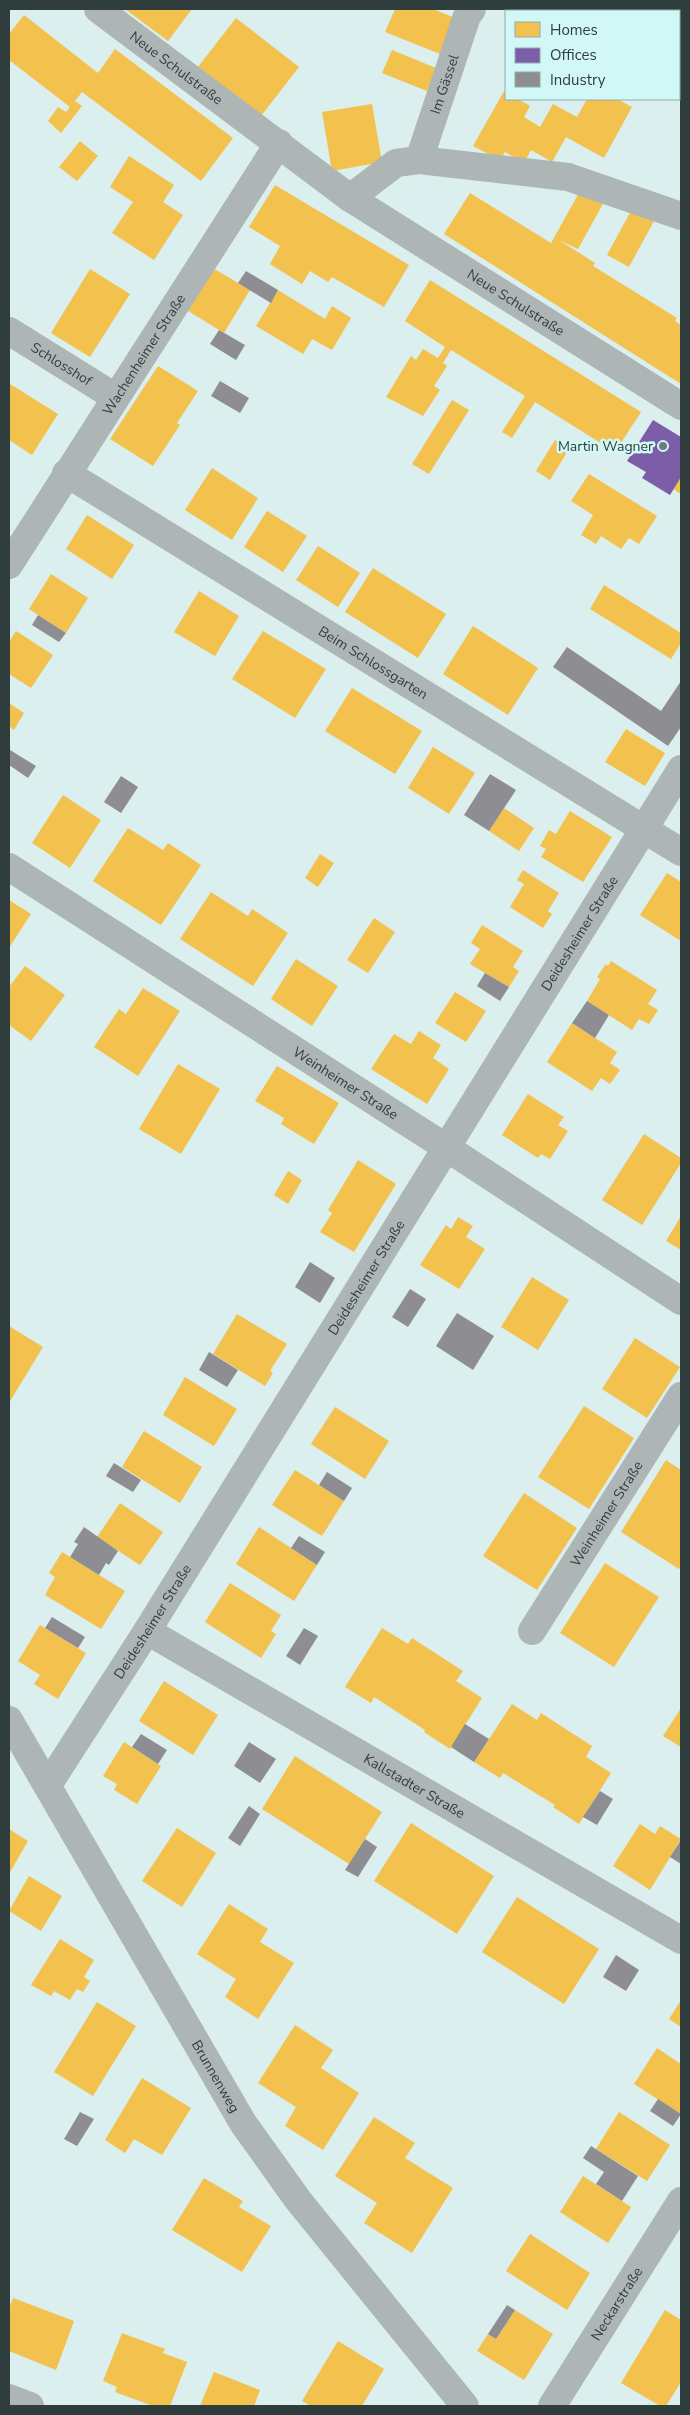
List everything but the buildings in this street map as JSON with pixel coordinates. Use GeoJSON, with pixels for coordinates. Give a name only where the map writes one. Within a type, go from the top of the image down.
{"type":"FeatureCollection","features":[{"type":"Feature","properties":{"kind":"street","name":"Neue Schulstraße"},"geometry":{"type":"LineString","coordinates":[[98,9],[350,198],[681,406]]}},
{"type":"Feature","properties":{"kind":"street","name":"Im Gässel"},"geometry":{"type":"LineString","coordinates":[[419,160],[467,16],[472,9]]}},
{"type":"Feature","properties":{"kind":"street","name":"Wachenheimer Straße"},"geometry":{"type":"LineString","coordinates":[[9,565],[66,473],[279,143]]}},
{"type":"Feature","properties":{"kind":"street"},"geometry":{"type":"LineString","coordinates":[[350,198],[396,163],[419,160],[568,177],[681,216]]}},
{"type":"Feature","properties":{"kind":"street","name":"Schlosshof"},"geometry":{"type":"LineString","coordinates":[[9,331],[115,397]]}},
{"type":"Feature","properties":{"kind":"street","name":"Beim Schlossgarten"},"geometry":{"type":"LineString","coordinates":[[66,473],[681,852]]}},
{"type":"Feature","properties":{"kind":"street","name":"Deidesheimer Straße"},"geometry":{"type":"LineString","coordinates":[[48,1785],[148,1631],[681,769]]}},
{"type":"Feature","properties":{"kind":"street","name":"Weinheimer Straße"},"geometry":{"type":"LineString","coordinates":[[9,867],[447,1148],[681,1301]]}},
{"type":"Feature","properties":{"kind":"street","name":"Weinheimer Straße"},"geometry":{"type":"LineString","coordinates":[[532,1631],[681,1396]]}},
{"type":"Feature","properties":{"kind":"street","name":"Kallstadter Straße"},"geometry":{"type":"LineString","coordinates":[[148,1631],[681,1940]]}},
{"type":"Feature","properties":{"kind":"street","name":"Brunnenweg"},"geometry":{"type":"LineString","coordinates":[[12,1738],[48,1785],[243,2123],[298,2200],[465,2406]]}},
{"type":"Feature","properties":{"kind":"street","name":"Neckarstraße"},"geometry":{"type":"LineString","coordinates":[[552,2406],[681,2201]]}},
{"type":"Feature","properties":{"kind":"street"},"geometry":{"type":"LineString","coordinates":[[9,2398],[30,2406]]}},
{"type":"Feature","properties":{"kind":"place","name":"Martin Wagner"},"geometry":{"type":"Point","coordinates":[663,446]}}]}
